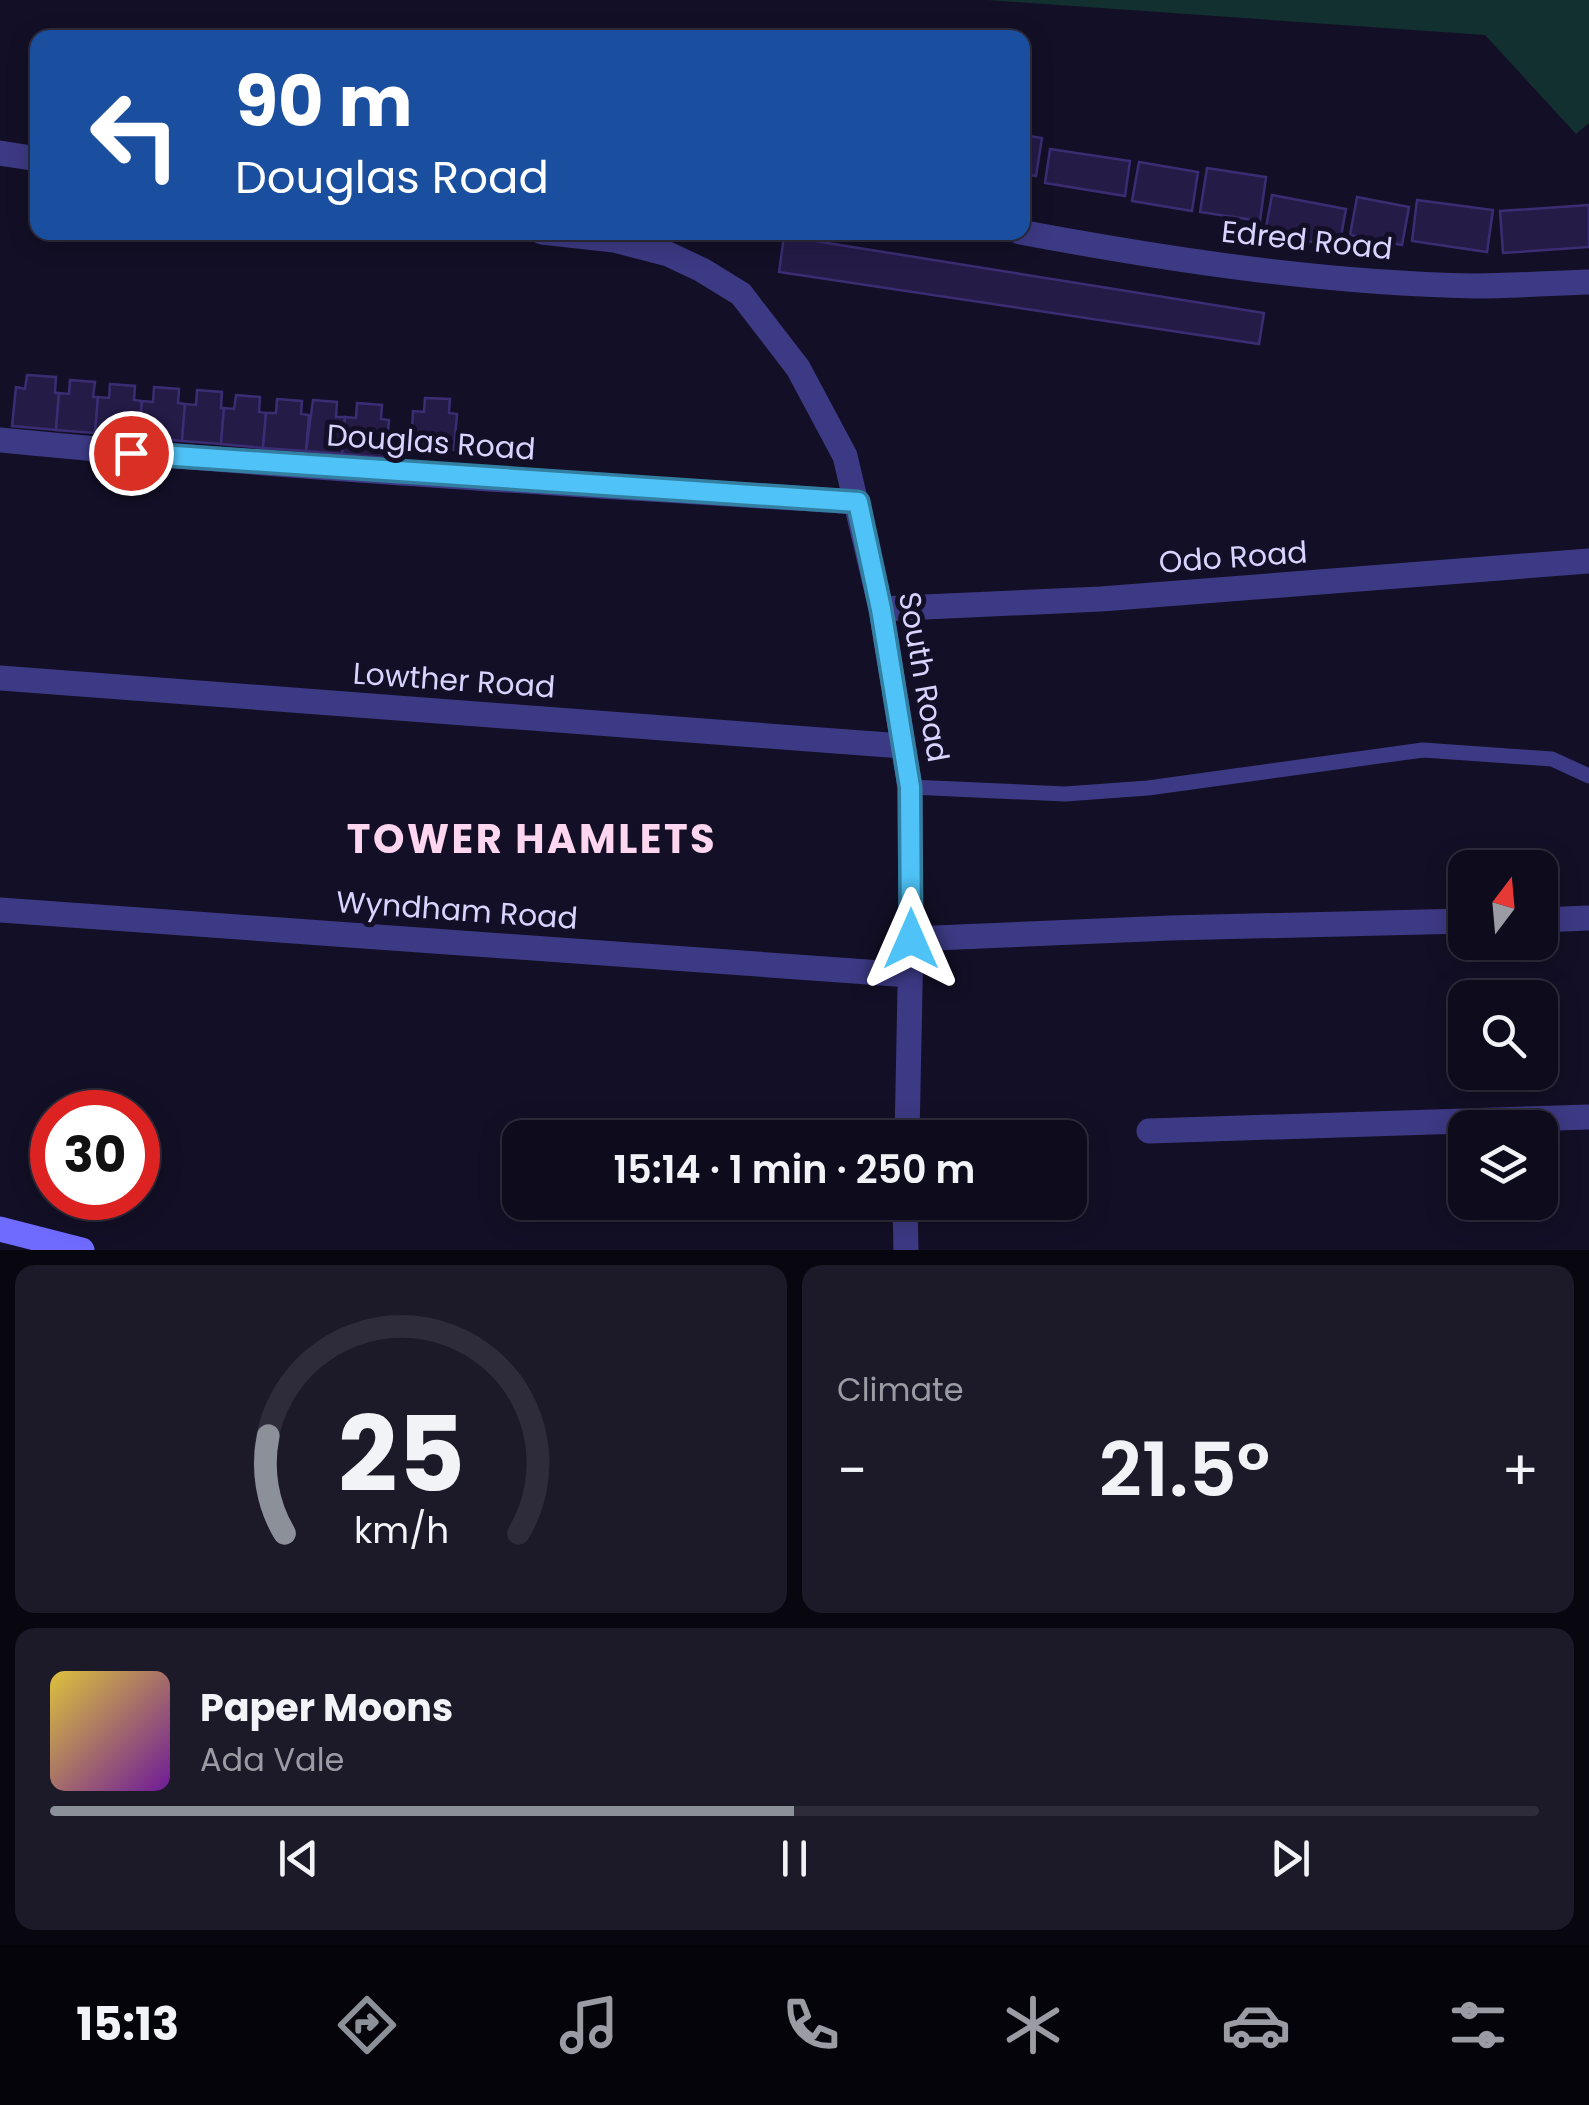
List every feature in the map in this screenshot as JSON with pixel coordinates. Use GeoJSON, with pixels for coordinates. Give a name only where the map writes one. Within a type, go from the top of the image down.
{"type":"FeatureCollection","features":[{"type":"Feature","properties":{"kind":"street"},"geometry":{"type":"LineString","coordinates":[[0,152],[30,157]]}},
{"type":"Feature","properties":{"kind":"street","name":"Edred Road"},"geometry":{"type":"LineString","coordinates":[[1030,234],[1318,278],[1476,286],[1589,282]]}},
{"type":"Feature","properties":{"kind":"street","name":"South Road"},"geometry":{"type":"LineString","coordinates":[[614,240],[668,254],[741,294],[798,368],[836,433],[858,502],[881,609],[910,787],[907,1120]]}},
{"type":"Feature","properties":{"kind":"street","name":"Douglas Road"},"geometry":{"type":"LineString","coordinates":[[0,440],[131,453],[858,502]]}},
{"type":"Feature","properties":{"kind":"street","name":"Odo Road"},"geometry":{"type":"LineString","coordinates":[[881,609],[1101,599],[1589,561]]}},
{"type":"Feature","properties":{"kind":"street","name":"Lowther Road"},"geometry":{"type":"LineString","coordinates":[[0,678],[902,746]]}},
{"type":"Feature","properties":{"kind":"street","name":"Wyndham Road"},"geometry":{"type":"LineString","coordinates":[[0,910],[910,975]]}},
{"type":"Feature","properties":{"kind":"street"},"geometry":{"type":"LineString","coordinates":[[1558,919],[1589,918]]}},
{"type":"Feature","properties":{"kind":"street"},"geometry":{"type":"LineString","coordinates":[[911,939],[1448,922]]}},
{"type":"Feature","properties":{"kind":"street"},"geometry":{"type":"LineString","coordinates":[[1150,1131],[1589,1117]]}},
{"type":"Feature","properties":{"kind":"street"},"geometry":{"type":"LineString","coordinates":[[905,1220],[906,1250]]}},
{"type":"Feature","properties":{"kind":"street"},"geometry":{"type":"LineString","coordinates":[[0,1230],[82,1250]]}},
{"type":"Feature","properties":{"kind":"lane"},"geometry":{"type":"LineString","coordinates":[[910,787],[983,792],[1098,791],[1218,780],[1288,766],[1423,750],[1552,759],[1589,776]]}},
{"type":"Feature","properties":{"kind":"green space"},"geometry":{"type":"Polygon","coordinates":[[[987,0],[1589,0],[1589,123],[1576,134],[1485,35],[987,0]]]}},
{"type":"Feature","properties":{"kind":"building"},"geometry":{"type":"Polygon","coordinates":[[[1030,136],[1042,138],[1036,176],[1030,175],[1030,136]]]}},
{"type":"Feature","properties":{"kind":"building"},"geometry":{"type":"Polygon","coordinates":[[[1050,149],[1130,161],[1125,196],[1045,183],[1050,149]]]}},
{"type":"Feature","properties":{"kind":"building"},"geometry":{"type":"Polygon","coordinates":[[[1139,162],[1198,172],[1192,211],[1132,201],[1139,162]]]}},
{"type":"Feature","properties":{"kind":"building"},"geometry":{"type":"Polygon","coordinates":[[[1207,168],[1266,177],[1260,221],[1200,212],[1207,168]]]}},
{"type":"Feature","properties":{"kind":"building"},"geometry":{"type":"Polygon","coordinates":[[[1272,195],[1346,209],[1339,247],[1265,233],[1272,195]]]}},
{"type":"Feature","properties":{"kind":"building"},"geometry":{"type":"Polygon","coordinates":[[[1357,197],[1409,207],[1402,245],[1350,235],[1357,197]]]}},
{"type":"Feature","properties":{"kind":"building"},"geometry":{"type":"Polygon","coordinates":[[[1417,200],[1493,210],[1487,252],[1412,241],[1417,200]]]}},
{"type":"Feature","properties":{"kind":"building"},"geometry":{"type":"Polygon","coordinates":[[[1589,205],[1589,247],[1503,253],[1500,211],[1589,205]]]}},
{"type":"Feature","properties":{"kind":"building"},"geometry":{"type":"Polygon","coordinates":[[[783,240],[809,240],[1264,313],[1259,344],[779,272],[783,240]]]}},
{"type":"Feature","properties":{"kind":"building"},"geometry":{"type":"Polygon","coordinates":[[[27,375],[56,377],[56,430],[12,426],[16,387],[25,389],[27,375]]]}},
{"type":"Feature","properties":{"kind":"building"},"geometry":{"type":"Polygon","coordinates":[[[70,380],[95,382],[95,433],[56,430],[59,393],[69,394],[70,380]]]}},
{"type":"Feature","properties":{"kind":"building"},"geometry":{"type":"Polygon","coordinates":[[[110,384],[135,386],[134,400],[142,401],[139,437],[95,433],[98,397],[109,398],[110,384]]]}},
{"type":"Feature","properties":{"kind":"building"},"geometry":{"type":"Polygon","coordinates":[[[154,387],[179,389],[178,403],[185,404],[182,441],[139,437],[142,401],[153,402],[154,387]]]}},
{"type":"Feature","properties":{"kind":"building"},"geometry":{"type":"Polygon","coordinates":[[[197,390],[222,392],[221,444],[182,441],[185,404],[196,405],[197,390]]]}},
{"type":"Feature","properties":{"kind":"building"},"geometry":{"type":"Polygon","coordinates":[[[236,395],[260,397],[259,412],[266,413],[263,448],[221,444],[224,408],[234,409],[236,395]]]}},
{"type":"Feature","properties":{"kind":"building"},"geometry":{"type":"Polygon","coordinates":[[[425,398],[450,399],[449,413],[457,414],[454,450],[411,447],[413,411],[424,412],[425,398]]]}},
{"type":"Feature","properties":{"kind":"building"},"geometry":{"type":"Polygon","coordinates":[[[277,399],[302,401],[301,414],[309,415],[306,451],[263,448],[266,413],[276,413],[277,399]]]}},
{"type":"Feature","properties":{"kind":"building"},"geometry":{"type":"Polygon","coordinates":[[[313,400],[337,402],[336,417],[345,417],[342,454],[306,451],[313,400]]]}},
{"type":"Feature","properties":{"kind":"building"},"geometry":{"type":"Polygon","coordinates":[[[357,403],[382,405],[381,419],[389,420],[386,458],[342,454],[345,417],[356,418],[357,403]]]}},
{"type":"Feature","properties":{"kind":"district","name":"TOWER HAMLETS"},"geometry":{"type":"Point","coordinates":[532,839]}},
{"type":"Feature","properties":{"kind":"route"},"geometry":{"type":"LineString","coordinates":[[131,453],[858,502],[881,609],[910,787],[911,939]]}}]}
